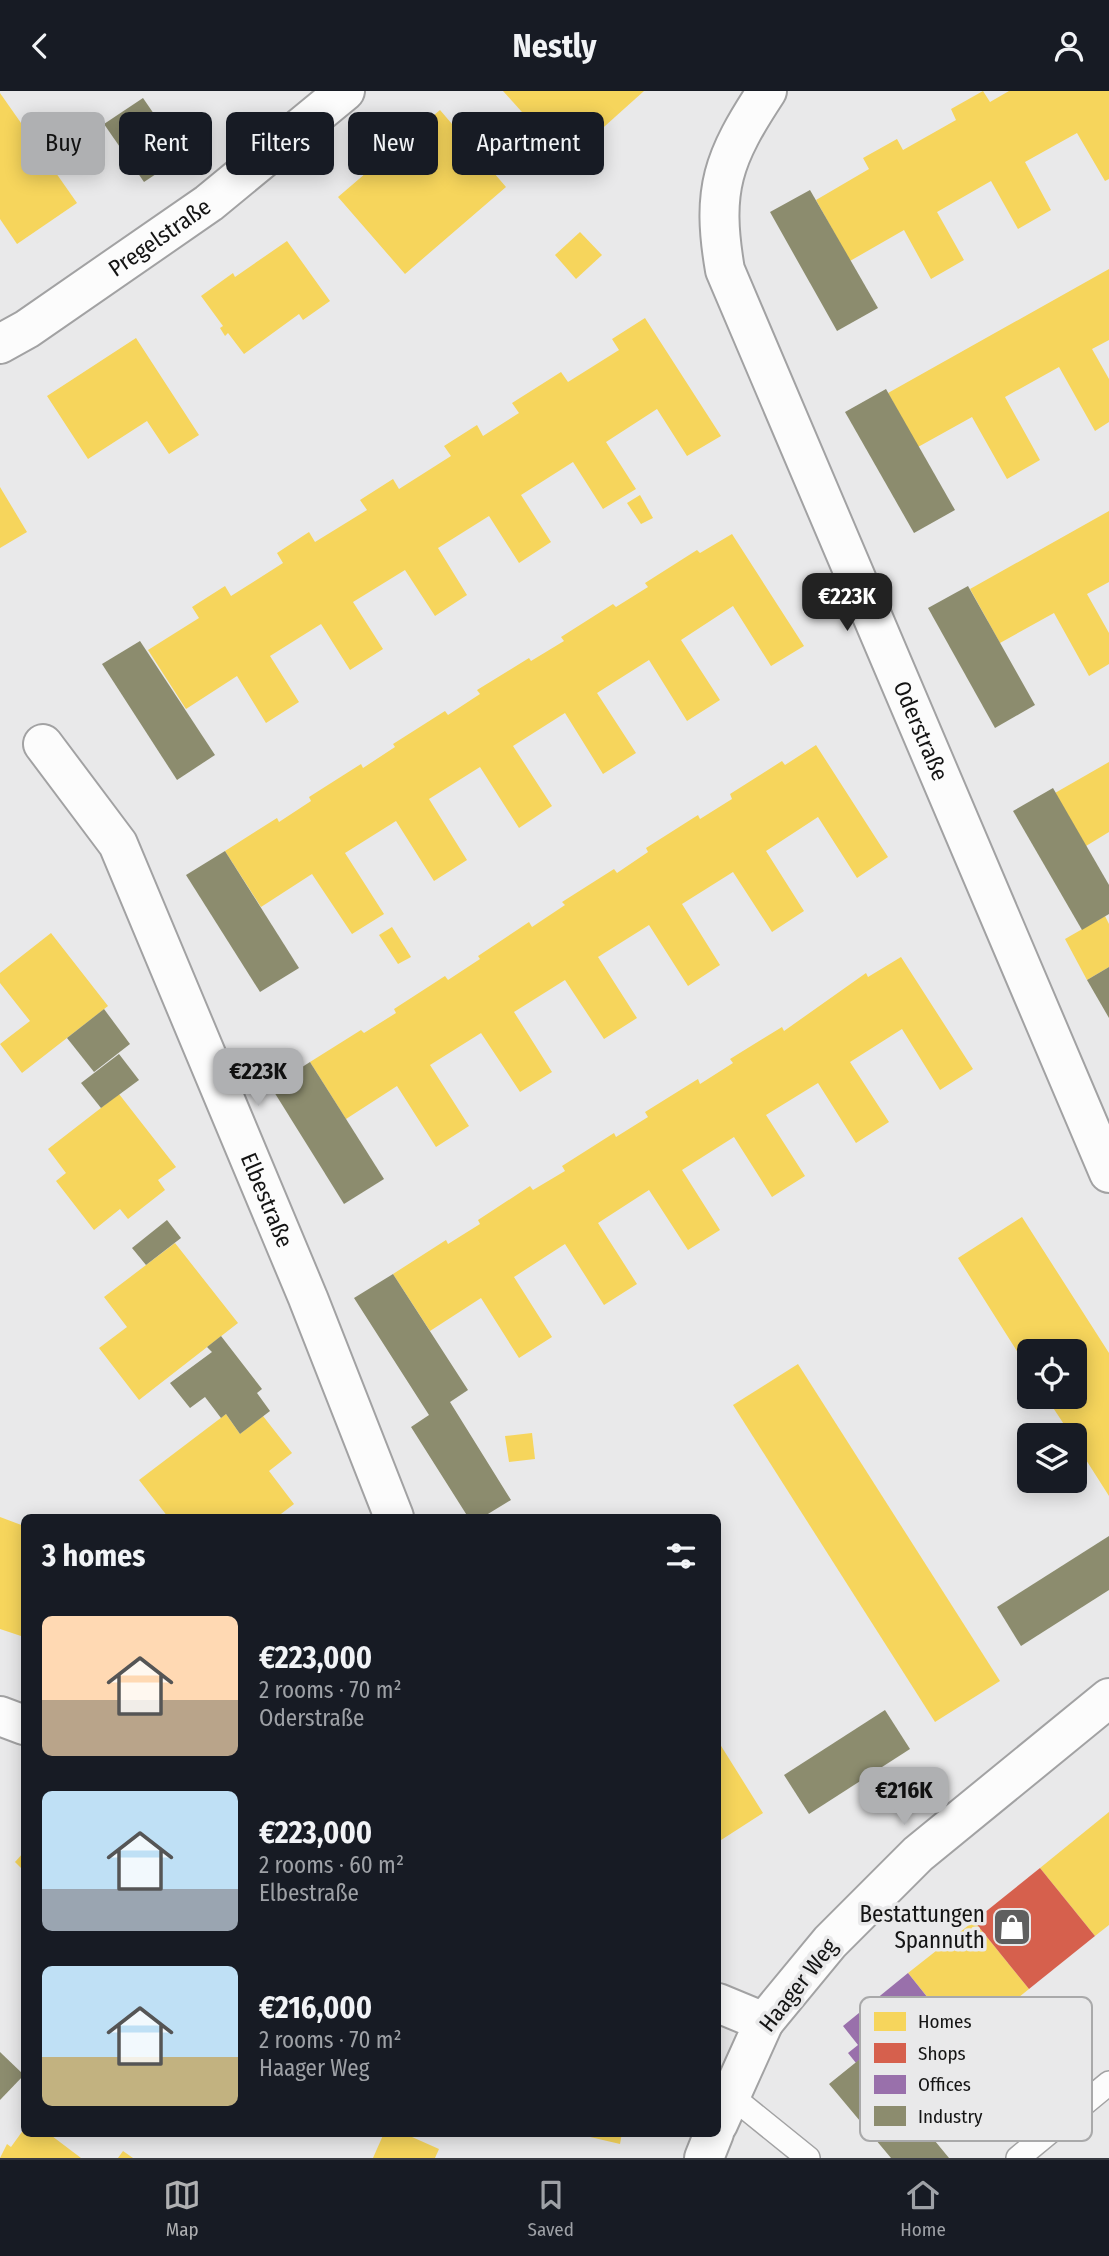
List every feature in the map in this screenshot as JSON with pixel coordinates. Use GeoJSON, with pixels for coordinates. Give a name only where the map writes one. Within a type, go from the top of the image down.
{"type":"FeatureCollection","features":[{"type":"Feature","properties":{"kind":"street","name":"Pregelstraße"},"geometry":{"type":"LineString","coordinates":[[0,344],[27,329],[209,203],[345,91]]}},
{"type":"Feature","properties":{"kind":"street","name":"Oderstraße"},"geometry":{"type":"LineString","coordinates":[[767,91],[744,127],[727,163],[718,197],[725,270],[1109,1174]]}},
{"type":"Feature","properties":{"kind":"street","name":"Elbestraße"},"geometry":{"type":"LineString","coordinates":[[43,744],[118,844],[129,868],[219,1092],[308,1298],[393,1514]]}},
{"type":"Feature","properties":{"kind":"street","name":"Haager Weg"},"geometry":{"type":"LineString","coordinates":[[724,2109],[764,2022],[830,1942],[918,1854],[1109,1698]]}},
{"type":"Feature","properties":{"kind":"street"},"geometry":{"type":"LineString","coordinates":[[0,1716],[21,1724]]}},
{"type":"Feature","properties":{"kind":"street"},"geometry":{"type":"LineString","coordinates":[[721,2004],[764,2022]]}},
{"type":"Feature","properties":{"kind":"street"},"geometry":{"type":"LineString","coordinates":[[704,2158],[712,2137]]}},
{"type":"Feature","properties":{"kind":"lane"},"geometry":{"type":"LineString","coordinates":[[1092,2097],[1109,2083]]}},
{"type":"Feature","properties":{"kind":"lane","name":"Haager Weg"},"geometry":{"type":"LineString","coordinates":[[724,2109],[808,2158]]}},
{"type":"Feature","properties":{"kind":"lane"},"geometry":{"type":"LineString","coordinates":[[1018,2158],[1039,2141]]}},
{"type":"Feature","properties":{"kind":"building: Homes"},"geometry":{"type":"Polygon","coordinates":[[[503,91],[644,91],[604,127],[604,112],[522,112],[503,91]]]}},
{"type":"Feature","properties":{"kind":"building: Homes"},"geometry":{"type":"Polygon","coordinates":[[[983,91],[990,102],[1009,91],[1109,91],[1109,179],[1105,181],[1077,133],[1025,162],[1051,210],[1018,229],[991,181],[937,212],[964,260],[931,279],[904,230],[850,261],[816,200],[869,169],[863,158],[897,139],[903,150],[956,120],[951,109],[983,91]]]}},
{"type":"Feature","properties":{"kind":"building: Homes"},"geometry":{"type":"Polygon","coordinates":[[[0,93],[21,123],[21,175],[57,175],[77,203],[17,244],[0,219],[0,93]]]}},
{"type":"Feature","properties":{"kind":"building: Homes"},"geometry":{"type":"Polygon","coordinates":[[[440,110],[452,124],[452,175],[496,175],[506,187],[405,274],[338,197],[364,175],[438,175],[438,112],[440,110]]]}},
{"type":"Feature","properties":{"kind":"building: Homes"},"geometry":{"type":"Polygon","coordinates":[[[580,232],[602,255],[576,279],[555,255],[580,232]]]}},
{"type":"Feature","properties":{"kind":"building: Homes"},"geometry":{"type":"Polygon","coordinates":[[[287,241],[330,301],[303,320],[299,314],[244,354],[228,333],[225,336],[220,328],[223,326],[201,296],[233,273],[235,277],[287,241]]]}},
{"type":"Feature","properties":{"kind":"building: Homes"},"geometry":{"type":"Polygon","coordinates":[[[1109,269],[1109,340],[1092,349],[1109,379],[1109,422],[1095,431],[1059,367],[1005,397],[1040,460],[1007,479],[972,417],[918,447],[888,393],[1109,269]]]}},
{"type":"Feature","properties":{"kind":"building: Homes"},"geometry":{"type":"Polygon","coordinates":[[[645,318],[721,436],[687,456],[657,409],[606,442],[636,489],[603,509],[573,462],[521,495],[551,542],[519,563],[489,516],[438,548],[467,595],[435,616],[405,570],[353,602],[383,649],[350,670],[321,624],[270,656],[299,702],[266,723],[237,676],[186,709],[148,650],[199,618],[192,607],[225,586],[231,596],[283,563],[277,553],[309,532],[315,542],[367,510],[360,500],[393,479],[399,489],[451,456],[444,446],[477,425],[483,436],[519,413],[512,403],[561,372],[568,382],[619,350],[612,339],[645,318]]]}},
{"type":"Feature","properties":{"kind":"building: Homes"},"geometry":{"type":"Polygon","coordinates":[[[136,338],[199,435],[169,454],[147,421],[88,459],[47,396],[136,338]]]}},
{"type":"Feature","properties":{"kind":"building: Homes"},"geometry":{"type":"Polygon","coordinates":[[[0,487],[27,532],[0,548],[0,487]]]}},
{"type":"Feature","properties":{"kind":"building: Homes"},"geometry":{"type":"Polygon","coordinates":[[[640,495],[653,518],[641,524],[627,503],[640,495]]]}},
{"type":"Feature","properties":{"kind":"building: Homes"},"geometry":{"type":"Polygon","coordinates":[[[1109,511],[1109,582],[1087,594],[1109,633],[1109,664],[1089,676],[1054,613],[1000,643],[970,589],[1109,511]]]}},
{"type":"Feature","properties":{"kind":"building: Homes"},"geometry":{"type":"Polygon","coordinates":[[[732,534],[804,646],[771,666],[733,606],[681,640],[720,700],[687,721],[649,660],[597,693],[636,753],[603,774],[565,713],[513,746],[552,806],[519,828],[480,767],[429,799],[467,860],[434,881],[396,821],[345,853],[384,914],[352,934],[312,874],[261,907],[225,851],[277,818],[279,822],[311,801],[309,797],[361,764],[363,768],[395,747],[393,744],[445,711],[448,715],[480,694],[477,690],[529,658],[531,661],[564,641],[561,637],[613,604],[616,607],[648,587],[645,583],[697,550],[700,553],[732,534]]]}},
{"type":"Feature","properties":{"kind":"building: Homes"},"geometry":{"type":"Polygon","coordinates":[[[816,745],[888,857],[857,878],[818,817],[766,851],[804,911],[772,932],[733,872],[682,904],[720,965],[688,986],[649,925],[598,957],[637,1018],[604,1039],[565,980],[514,1012],[552,1072],[520,1092],[481,1033],[430,1065],[469,1126],[436,1147],[397,1086],[346,1119],[310,1062],[361,1030],[364,1033],[396,1013],[394,1009],[445,976],[448,980],[529,922],[532,927],[565,905],[562,902],[614,869],[617,873],[648,852],[646,848],[698,815],[700,819],[732,799],[730,794],[782,761],[785,765],[816,745]]]}},
{"type":"Feature","properties":{"kind":"building: Homes"},"geometry":{"type":"Polygon","coordinates":[[[1109,762],[1109,832],[1086,846],[1055,793],[1109,762]]]}},
{"type":"Feature","properties":{"kind":"building: Homes"},"geometry":{"type":"Polygon","coordinates":[[[1105,916],[1109,924],[1109,967],[1087,980],[1065,939],[1105,916]]]}},
{"type":"Feature","properties":{"kind":"building: Homes"},"geometry":{"type":"Polygon","coordinates":[[[392,927],[411,957],[398,964],[379,935],[392,927]]]}},
{"type":"Feature","properties":{"kind":"building: Homes"},"geometry":{"type":"Polygon","coordinates":[[[51,933],[108,1006],[22,1073],[0,1044],[30,1021],[0,983],[0,973],[51,933]]]}},
{"type":"Feature","properties":{"kind":"building: Homes"},"geometry":{"type":"Polygon","coordinates":[[[901,957],[973,1069],[940,1090],[902,1029],[850,1062],[889,1122],[856,1143],[818,1083],[766,1115],[805,1176],[772,1197],[734,1137],[682,1170],[720,1230],[688,1250],[649,1190],[598,1223],[637,1284],[604,1305],[565,1244],[514,1277],[552,1337],[519,1358],[481,1298],[430,1331],[393,1274],[446,1240],[448,1244],[480,1224],[478,1220],[530,1186],[533,1190],[565,1171],[562,1166],[614,1133],[616,1137],[648,1117],[645,1112],[698,1079],[700,1084],[733,1063],[730,1059],[782,1027],[784,1031],[866,973],[868,977],[901,957]]]}},
{"type":"Feature","properties":{"kind":"building: Homes"},"geometry":{"type":"Polygon","coordinates":[[[119,1094],[176,1167],[158,1180],[165,1190],[128,1219],[120,1209],[94,1230],[56,1181],[66,1173],[48,1149],[119,1094]]]}},
{"type":"Feature","properties":{"kind":"building: Homes"},"geometry":{"type":"Polygon","coordinates":[[[1022,1217],[1109,1353],[1109,1496],[1087,1461],[1087,1423],[1063,1423],[1054,1409],[1087,1409],[1087,1339],[1017,1339],[1017,1351],[958,1258],[1022,1217]]]}},
{"type":"Feature","properties":{"kind":"building: Homes"},"geometry":{"type":"Polygon","coordinates":[[[175,1243],[238,1323],[139,1400],[99,1348],[127,1327],[104,1297],[175,1243]]]}},
{"type":"Feature","properties":{"kind":"building: Homes"},"geometry":{"type":"Polygon","coordinates":[[[798,1364],[1000,1681],[935,1722],[733,1405],[798,1364]]]}},
{"type":"Feature","properties":{"kind":"building: Homes"},"geometry":{"type":"Polygon","coordinates":[[[226,1414],[240,1434],[263,1416],[292,1453],[269,1471],[294,1504],[281,1514],[166,1514],[139,1480],[226,1414]]]}},
{"type":"Feature","properties":{"kind":"building: Homes"},"geometry":{"type":"Polygon","coordinates":[[[532,1433],[535,1459],[509,1462],[505,1436],[532,1433]]]}},
{"type":"Feature","properties":{"kind":"building: Homes"},"geometry":{"type":"Polygon","coordinates":[[[0,1517],[21,1525],[21,1636],[0,1629],[0,1517]]]}},
{"type":"Feature","properties":{"kind":"building: Homes"},"geometry":{"type":"Polygon","coordinates":[[[721,1746],[763,1813],[721,1840],[721,1746]]]}},
{"type":"Feature","properties":{"kind":"building: Homes"},"geometry":{"type":"Polygon","coordinates":[[[1109,1812],[1109,1925],[1095,1936],[1040,1868],[1109,1812]]]}},
{"type":"Feature","properties":{"kind":"building: Homes"},"geometry":{"type":"Polygon","coordinates":[[[21,1855],[21,1868],[15,1862],[21,1855]]]}},
{"type":"Feature","properties":{"kind":"building: Homes"},"geometry":{"type":"Polygon","coordinates":[[[974,1921],[1029,1989],[1019,1997],[927,1997],[908,1973],[974,1921]]]}},
{"type":"Feature","properties":{"kind":"building: Homes"},"geometry":{"type":"Polygon","coordinates":[[[21,2133],[21,2137],[53,2137],[81,2158],[0,2158],[7,2144],[11,2147],[21,2133]]]}},
{"type":"Feature","properties":{"kind":"building: Homes"},"geometry":{"type":"Polygon","coordinates":[[[382,2137],[412,2137],[439,2149],[435,2158],[373,2158],[382,2137]]]}},
{"type":"Feature","properties":{"kind":"building: Homes"},"geometry":{"type":"Polygon","coordinates":[[[590,2137],[621,2137],[620,2144],[590,2137]]]}},
{"type":"Feature","properties":{"kind":"building: Homes"},"geometry":{"type":"Polygon","coordinates":[[[123,2151],[133,2158],[118,2158],[123,2151]]]}},
{"type":"Feature","properties":{"kind":"building: Shops"},"geometry":{"type":"Polygon","coordinates":[[[1040,1868],[1095,1936],[1029,1989],[974,1921],[1040,1868]]]}},
{"type":"Feature","properties":{"kind":"building: Offices"},"geometry":{"type":"Polygon","coordinates":[[[908,1973],[927,1997],[879,1997],[908,1973]]]}},
{"type":"Feature","properties":{"kind":"building: Offices"},"geometry":{"type":"Polygon","coordinates":[[[860,2012],[860,2059],[856,2063],[848,2053],[858,2045],[843,2026],[860,2012]]]}},
{"type":"Feature","properties":{"kind":"building: Industry"},"geometry":{"type":"Polygon","coordinates":[[[143,98],[153,112],[122,112],[143,98]]]}},
{"type":"Feature","properties":{"kind":"building: Industry"},"geometry":{"type":"Polygon","coordinates":[[[119,114],[119,146],[105,125],[119,114]]]}},
{"type":"Feature","properties":{"kind":"building: Industry"},"geometry":{"type":"Polygon","coordinates":[[[139,175],[154,175],[144,182],[139,175]]]}},
{"type":"Feature","properties":{"kind":"building: Industry"},"geometry":{"type":"Polygon","coordinates":[[[810,190],[878,308],[837,331],[770,212],[810,190]]]}},
{"type":"Feature","properties":{"kind":"building: Industry"},"geometry":{"type":"Polygon","coordinates":[[[886,389],[955,510],[914,533],[845,412],[886,389]]]}},
{"type":"Feature","properties":{"kind":"building: Industry"},"geometry":{"type":"Polygon","coordinates":[[[968,586],[1035,705],[995,728],[928,608],[968,586]]]}},
{"type":"Feature","properties":{"kind":"building: Industry"},"geometry":{"type":"Polygon","coordinates":[[[140,641],[215,755],[177,780],[102,664],[140,641]]]}},
{"type":"Feature","properties":{"kind":"building: Industry"},"geometry":{"type":"Polygon","coordinates":[[[1053,788],[1109,885],[1109,914],[1082,930],[1013,811],[1053,788]]]}},
{"type":"Feature","properties":{"kind":"building: Industry"},"geometry":{"type":"Polygon","coordinates":[[[225,851],[299,968],[260,992],[186,875],[225,851]]]}},
{"type":"Feature","properties":{"kind":"building: Industry"},"geometry":{"type":"Polygon","coordinates":[[[1109,967],[1109,1018],[1087,980],[1109,967]]]}},
{"type":"Feature","properties":{"kind":"building: Industry"},"geometry":{"type":"Polygon","coordinates":[[[104,1009],[130,1044],[94,1072],[67,1038],[104,1009]]]}},
{"type":"Feature","properties":{"kind":"building: Industry"},"geometry":{"type":"Polygon","coordinates":[[[119,1054],[139,1080],[101,1108],[81,1083],[119,1054]]]}},
{"type":"Feature","properties":{"kind":"building: Industry"},"geometry":{"type":"Polygon","coordinates":[[[310,1062],[384,1179],[344,1204],[271,1087],[310,1062]]]}},
{"type":"Feature","properties":{"kind":"building: Industry"},"geometry":{"type":"Polygon","coordinates":[[[167,1220],[181,1238],[146,1265],[132,1248],[167,1220]]]}},
{"type":"Feature","properties":{"kind":"building: Industry"},"geometry":{"type":"Polygon","coordinates":[[[393,1274],[468,1390],[450,1402],[511,1500],[488,1514],[466,1514],[411,1427],[429,1415],[354,1298],[393,1274]]]}},
{"type":"Feature","properties":{"kind":"building: Industry"},"geometry":{"type":"Polygon","coordinates":[[[221,1336],[262,1389],[257,1393],[270,1411],[240,1434],[226,1414],[221,1418],[205,1397],[190,1408],[170,1383],[212,1352],[207,1347],[221,1336]]]}},
{"type":"Feature","properties":{"kind":"building: Industry"},"geometry":{"type":"Polygon","coordinates":[[[1109,1536],[1109,1590],[1021,1646],[997,1607],[1109,1536]]]}},
{"type":"Feature","properties":{"kind":"building: Industry"},"geometry":{"type":"Polygon","coordinates":[[[885,1710],[910,1749],[809,1814],[784,1775],[885,1710]]]}},
{"type":"Feature","properties":{"kind":"building: Industry"},"geometry":{"type":"Polygon","coordinates":[[[0,2052],[21,2072],[21,2078],[0,2100],[0,2052]]]}},
{"type":"Feature","properties":{"kind":"building: Industry"},"geometry":{"type":"Polygon","coordinates":[[[860,2059],[860,2121],[829,2084],[860,2059]]]}},
{"type":"Feature","properties":{"kind":"building: Industry"},"geometry":{"type":"Polygon","coordinates":[[[877,2141],[935,2141],[949,2158],[891,2158],[877,2141]]]}},
{"type":"Feature","properties":{"kind":"place","name":"Bestattungen Spannuth"},"geometry":{"type":"Point","coordinates":[1012,1927]}}]}
